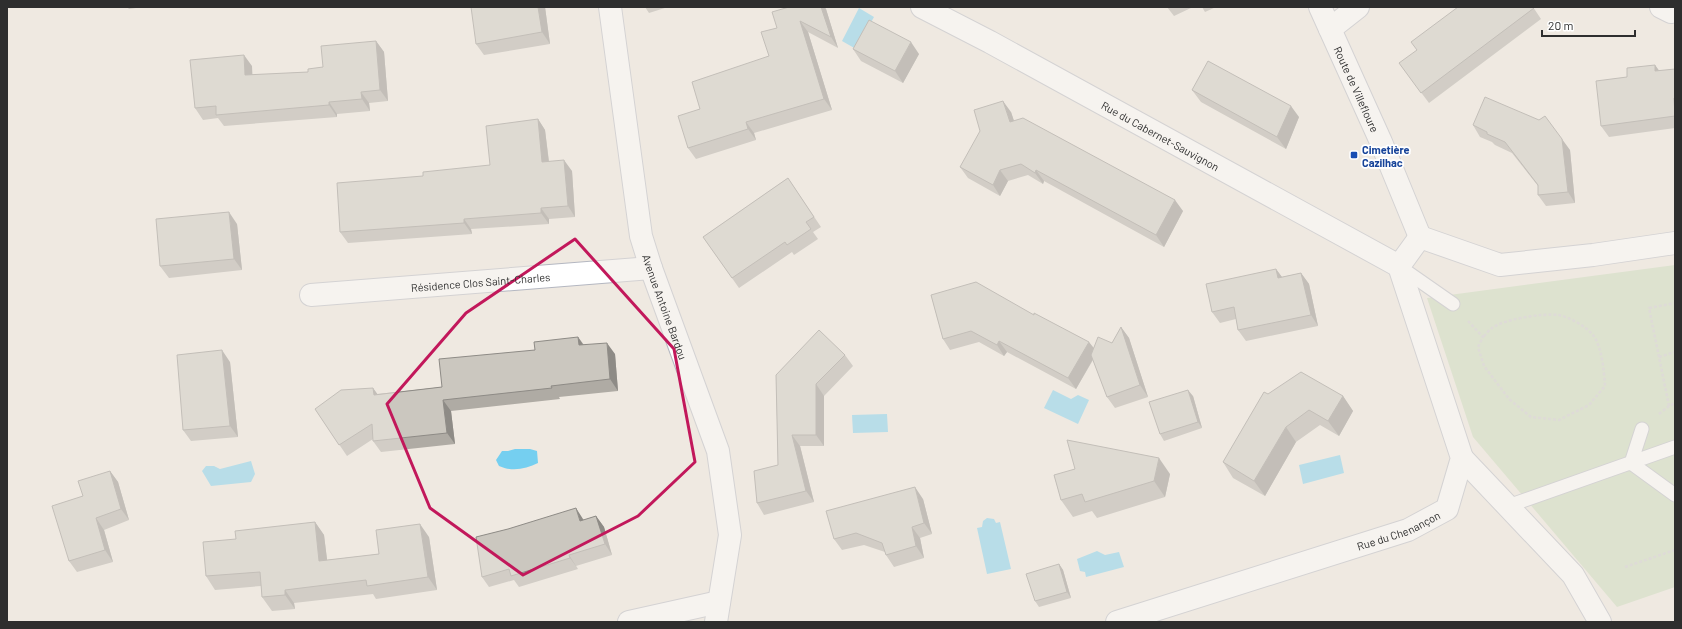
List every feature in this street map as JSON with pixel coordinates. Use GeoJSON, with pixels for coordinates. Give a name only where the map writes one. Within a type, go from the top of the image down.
{"type":"FeatureCollection","features":[{"type":"Feature","properties":{"kind":"street","name":"Avenue Antoine Bardou"},"geometry":{"type":"LineString","coordinates":[[610,7],[641,236],[651,268],[718,451],[730,535],[718,612]]}},
{"type":"Feature","properties":{"kind":"street","name":"Rue du Cabernet-Sauvignon"},"geometry":{"type":"LineString","coordinates":[[922,7],[990,42],[1399,266]]}},
{"type":"Feature","properties":{"kind":"street","name":"Route de Villefloure"},"geometry":{"type":"LineString","coordinates":[[1320,7],[1381,142],[1420,237]]}},
{"type":"Feature","properties":{"kind":"street"},"geometry":{"type":"LineString","coordinates":[[1330,29],[1358,7]]}},
{"type":"Feature","properties":{"kind":"street"},"geometry":{"type":"LineString","coordinates":[[1661,7],[1671,12],[1675,11]]}},
{"type":"Feature","properties":{"kind":"street"},"geometry":{"type":"LineString","coordinates":[[1600,622],[1572,575],[1462,458],[1399,266],[1420,237],[1500,265],[1593,255],[1675,243]]}},
{"type":"Feature","properties":{"kind":"street","name":"Résidence Clos Saint-Charles"},"geometry":{"type":"LineString","coordinates":[[311,295],[651,268]]}},
{"type":"Feature","properties":{"kind":"street","name":"Rue du Chenançon"},"geometry":{"type":"LineString","coordinates":[[1117,622],[1408,530],[1448,509],[1462,458]]}},
{"type":"Feature","properties":{"kind":"street"},"geometry":{"type":"LineString","coordinates":[[630,622],[718,612]]}},
{"type":"Feature","properties":{"kind":"lane"},"geometry":{"type":"LineString","coordinates":[[1399,266],[1453,304]]}},
{"type":"Feature","properties":{"kind":"lane"},"geometry":{"type":"LineString","coordinates":[[1631,463],[1642,429]]}},
{"type":"Feature","properties":{"kind":"lane"},"geometry":{"type":"LineString","coordinates":[[1508,506],[1675,448]]}},
{"type":"Feature","properties":{"kind":"lane"},"geometry":{"type":"LineString","coordinates":[[1631,463],[1675,494]]}},
{"type":"Feature","properties":{"kind":"path"},"geometry":{"type":"LineString","coordinates":[[1675,303],[1649,308],[1669,406],[1675,403]]}},
{"type":"Feature","properties":{"kind":"path"},"geometry":{"type":"LineString","coordinates":[[1453,304],[1483,337]]}},
{"type":"Feature","properties":{"kind":"path"},"geometry":{"type":"LineString","coordinates":[[1558,315],[1578,323],[1593,335],[1603,361],[1605,386],[1589,405],[1559,420],[1531,416],[1509,399],[1484,366],[1478,347],[1483,337],[1492,328],[1508,321],[1532,316],[1558,315]]}},
{"type":"Feature","properties":{"kind":"path"},"geometry":{"type":"LineString","coordinates":[[1659,357],[1675,352]]}},
{"type":"Feature","properties":{"kind":"path"},"geometry":{"type":"LineString","coordinates":[[1625,567],[1675,550]]}},
{"type":"Feature","properties":{"kind":"highlighted area"},"geometry":{"type":"Polygon","coordinates":[[[575,239],[674,349],[695,462],[638,516],[523,575],[430,508],[387,404],[466,313],[575,239]]]}},
{"type":"Feature","properties":{"kind":"green space"},"geometry":{"type":"Polygon","coordinates":[[[1675,265],[1675,587],[1617,607],[1473,437],[1427,298],[1675,265]]]}},
{"type":"Feature","properties":{"kind":"water"},"geometry":{"type":"Polygon","coordinates":[[[859,8],[874,17],[856,49],[842,41],[859,8]]]}},
{"type":"Feature","properties":{"kind":"water"},"geometry":{"type":"Polygon","coordinates":[[[1053,390],[1071,399],[1078,395],[1089,400],[1078,424],[1044,408],[1053,390]]]}},
{"type":"Feature","properties":{"kind":"water"},"geometry":{"type":"Polygon","coordinates":[[[887,414],[888,432],[853,433],[852,415],[887,414]]]}},
{"type":"Feature","properties":{"kind":"water"},"geometry":{"type":"Polygon","coordinates":[[[530,449],[537,451],[538,463],[519,469],[509,469],[499,466],[496,460],[502,451],[530,449]]]}},
{"type":"Feature","properties":{"kind":"water"},"geometry":{"type":"Polygon","coordinates":[[[1340,455],[1344,473],[1303,484],[1299,465],[1340,455]]]}},
{"type":"Feature","properties":{"kind":"water"},"geometry":{"type":"Polygon","coordinates":[[[251,461],[255,474],[251,482],[211,486],[202,471],[206,466],[214,466],[220,469],[251,461]]]}},
{"type":"Feature","properties":{"kind":"water"},"geometry":{"type":"Polygon","coordinates":[[[987,518],[994,519],[996,523],[1000,522],[1011,569],[987,574],[977,528],[982,527],[983,521],[987,518]]]}},
{"type":"Feature","properties":{"kind":"water"},"geometry":{"type":"Polygon","coordinates":[[[1097,551],[1105,555],[1119,552],[1124,567],[1086,577],[1085,572],[1080,571],[1077,559],[1097,551]]]}},
{"type":"Feature","properties":{"kind":"building"},"geometry":{"type":"Polygon","coordinates":[[[471,7],[538,7],[542,32],[476,44],[471,7]]]}},
{"type":"Feature","properties":{"kind":"building"},"geometry":{"type":"Polygon","coordinates":[[[789,7],[821,7],[831,37],[800,21],[824,99],[746,122],[748,129],[688,148],[678,116],[700,109],[692,82],[769,56],[761,32],[777,28],[772,12],[789,7]]]}},
{"type":"Feature","properties":{"kind":"building"},"geometry":{"type":"Polygon","coordinates":[[[1458,7],[1534,8],[1421,93],[1399,63],[1417,50],[1411,42],[1458,7]]]}},
{"type":"Feature","properties":{"kind":"building"},"geometry":{"type":"Polygon","coordinates":[[[869,20],[911,42],[895,71],[853,49],[869,20]]]}},
{"type":"Feature","properties":{"kind":"building"},"geometry":{"type":"Polygon","coordinates":[[[376,41],[380,90],[361,92],[362,99],[329,102],[329,105],[216,115],[216,106],[195,108],[190,60],[244,55],[245,75],[308,72],[308,69],[323,67],[321,46],[376,41]]]}},
{"type":"Feature","properties":{"kind":"building"},"geometry":{"type":"Polygon","coordinates":[[[1208,61],[1291,106],[1277,137],[1192,90],[1208,61]]]}},
{"type":"Feature","properties":{"kind":"building"},"geometry":{"type":"Polygon","coordinates":[[[1655,65],[1655,71],[1675,69],[1675,116],[1601,126],[1596,81],[1627,77],[1627,68],[1655,65]]]}},
{"type":"Feature","properties":{"kind":"building"},"geometry":{"type":"Polygon","coordinates":[[[1485,97],[1539,120],[1545,116],[1562,139],[1568,192],[1538,195],[1538,185],[1505,142],[1487,134],[1487,132],[1473,125],[1485,97]]]}},
{"type":"Feature","properties":{"kind":"building"},"geometry":{"type":"Polygon","coordinates":[[[1003,101],[1010,122],[1023,118],[1175,200],[1156,235],[1036,170],[1035,173],[1021,164],[1000,170],[993,185],[960,167],[980,131],[974,110],[1003,101]]]}},
{"type":"Feature","properties":{"kind":"building"},"geometry":{"type":"Polygon","coordinates":[[[538,119],[542,162],[564,160],[568,206],[541,208],[541,213],[464,219],[464,223],[340,232],[337,183],[423,176],[423,172],[490,165],[486,126],[538,119]]]}},
{"type":"Feature","properties":{"kind":"building"},"geometry":{"type":"Polygon","coordinates":[[[788,178],[814,217],[806,222],[811,229],[787,245],[785,242],[732,278],[703,237],[788,178]]]}},
{"type":"Feature","properties":{"kind":"building"},"geometry":{"type":"Polygon","coordinates":[[[229,212],[234,259],[160,266],[156,219],[229,212]]]}},
{"type":"Feature","properties":{"kind":"building"},"geometry":{"type":"Polygon","coordinates":[[[1276,269],[1278,278],[1301,273],[1311,315],[1238,330],[1234,307],[1212,312],[1206,284],[1276,269]]]}},
{"type":"Feature","properties":{"kind":"building"},"geometry":{"type":"Polygon","coordinates":[[[976,282],[1034,315],[1034,313],[1089,342],[1068,378],[999,341],[997,345],[971,331],[943,339],[931,295],[976,282]]]}},
{"type":"Feature","properties":{"kind":"building"},"geometry":{"type":"Polygon","coordinates":[[[1121,327],[1140,385],[1107,397],[1091,355],[1098,337],[1112,343],[1121,327]]]}},
{"type":"Feature","properties":{"kind":"building"},"geometry":{"type":"Polygon","coordinates":[[[819,330],[845,355],[816,384],[816,435],[792,435],[806,491],[757,503],[754,471],[778,465],[776,375],[819,330]]]}},
{"type":"Feature","properties":{"kind":"building"},"geometry":{"type":"Polygon","coordinates":[[[578,337],[579,345],[607,343],[610,379],[551,386],[552,388],[443,400],[447,433],[373,441],[372,424],[339,445],[315,409],[341,390],[373,388],[374,395],[442,387],[439,359],[535,350],[534,342],[578,337]]]}},
{"type":"Feature","properties":{"kind":"building"},"geometry":{"type":"Polygon","coordinates":[[[222,350],[230,426],[183,430],[177,355],[222,350]]]}},
{"type":"Feature","properties":{"kind":"building"},"geometry":{"type":"Polygon","coordinates":[[[1301,372],[1343,396],[1328,421],[1309,410],[1286,427],[1254,481],[1223,462],[1264,392],[1268,394],[1301,372]]]}},
{"type":"Feature","properties":{"kind":"building"},"geometry":{"type":"Polygon","coordinates":[[[1188,390],[1198,422],[1160,434],[1149,402],[1188,390]]]}},
{"type":"Feature","properties":{"kind":"building"},"geometry":{"type":"Polygon","coordinates":[[[1067,440],[1159,458],[1154,481],[1085,502],[1082,494],[1061,500],[1054,475],[1075,469],[1067,440]]]}},
{"type":"Feature","properties":{"kind":"building"},"geometry":{"type":"Polygon","coordinates":[[[110,471],[121,509],[96,518],[105,550],[69,561],[52,506],[83,496],[78,481],[110,471]]]}},
{"type":"Feature","properties":{"kind":"building"},"geometry":{"type":"Polygon","coordinates":[[[915,487],[924,523],[912,527],[916,546],[886,555],[882,543],[856,533],[834,539],[826,511],[915,487]]]}},
{"type":"Feature","properties":{"kind":"building"},"geometry":{"type":"Polygon","coordinates":[[[576,508],[580,521],[596,516],[605,544],[569,555],[570,558],[511,576],[509,569],[482,577],[476,537],[508,529],[576,508]]]}},
{"type":"Feature","properties":{"kind":"building"},"geometry":{"type":"Polygon","coordinates":[[[315,522],[319,561],[379,554],[376,530],[420,524],[428,577],[367,586],[366,580],[285,590],[285,595],[262,597],[260,572],[206,576],[203,542],[236,539],[235,531],[315,522]]]}},
{"type":"Feature","properties":{"kind":"building"},"geometry":{"type":"Polygon","coordinates":[[[1059,564],[1067,592],[1035,601],[1026,574],[1059,564]]]}},
{"type":"Feature","properties":{"kind":"place","name":"Cimetière Cazilhac"},"geometry":{"type":"Point","coordinates":[1354,155]}}]}
